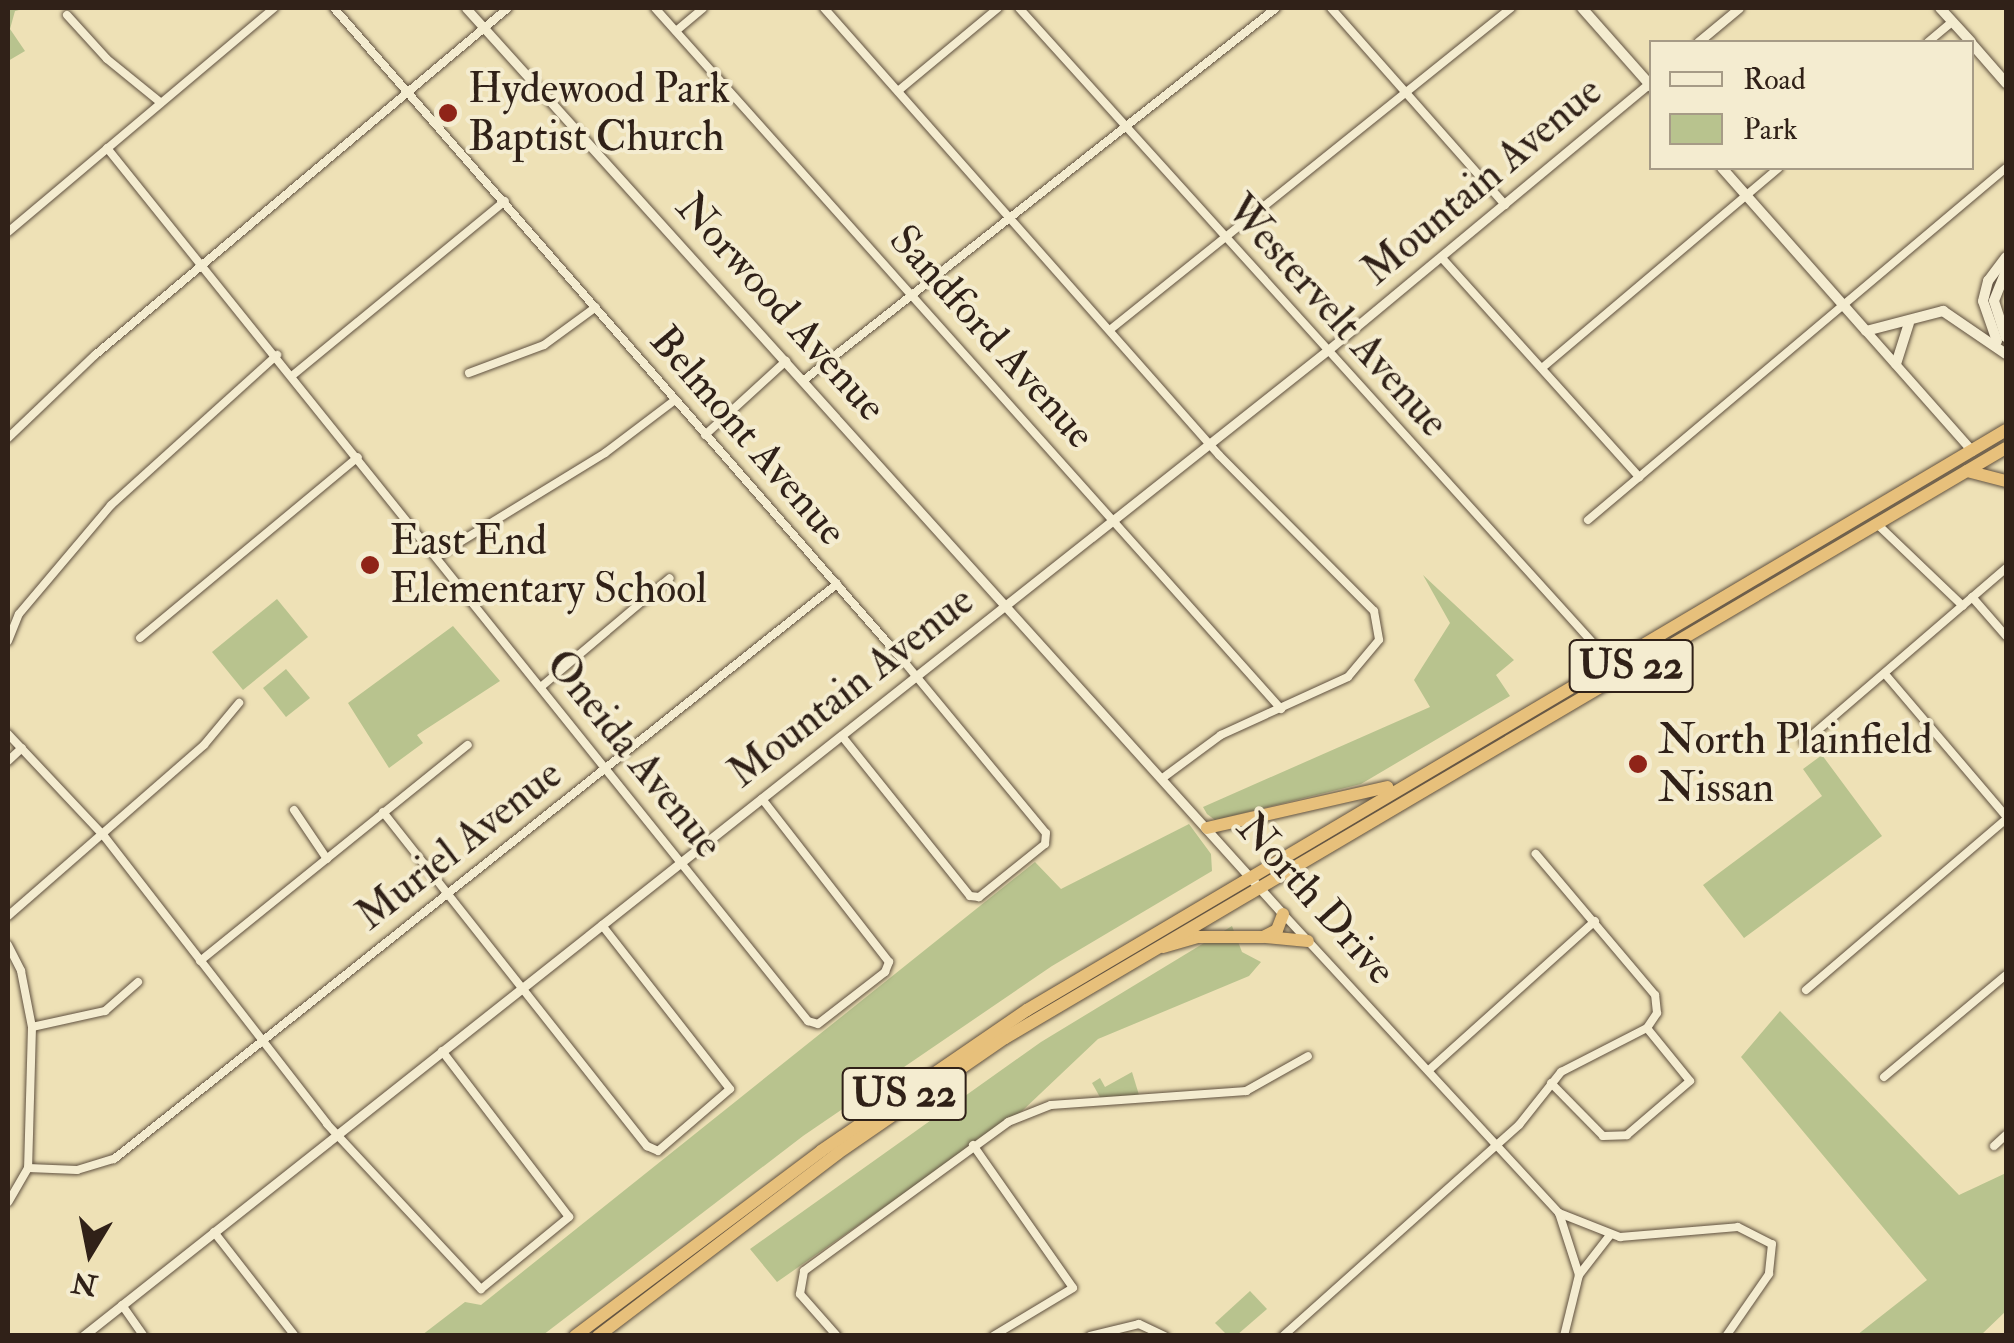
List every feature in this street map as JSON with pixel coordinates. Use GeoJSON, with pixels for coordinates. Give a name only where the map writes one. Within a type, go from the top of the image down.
{"type":"FeatureCollection","features":[{"type":"Feature","properties":{"kind":"highway","name":"US 22"},"geometry":{"type":"LineString","coordinates":[[598,1336],[860,1138],[1400,784],[1612,664],[2006,430]]}},
{"type":"Feature","properties":{"kind":"highway","name":"US 22"},"geometry":{"type":"LineString","coordinates":[[576,1336],[852,1130],[1027,1010],[2006,448]]}},
{"type":"Feature","properties":{"kind":"highway"},"geometry":{"type":"LineString","coordinates":[[1967,470],[2006,481]]}},
{"type":"Feature","properties":{"kind":"highway"},"geometry":{"type":"LineString","coordinates":[[1207,828],[1400,784]]}},
{"type":"Feature","properties":{"kind":"highway"},"geometry":{"type":"LineString","coordinates":[[1263,937],[1274,934],[1284,914]]}},
{"type":"Feature","properties":{"kind":"highway"},"geometry":{"type":"LineString","coordinates":[[1142,954],[1199,938],[1308,940]]}},
{"type":"Feature","properties":{"kind":"main road"},"geometry":{"type":"LineString","coordinates":[[1582,8],[1649,82]]}},
{"type":"Feature","properties":{"kind":"main road"},"geometry":{"type":"LineString","coordinates":[[1947,12],[1969,40]]}},
{"type":"Feature","properties":{"kind":"main road"},"geometry":{"type":"LineString","coordinates":[[1974,46],[2006,83]]}},
{"type":"Feature","properties":{"kind":"main road"},"geometry":{"type":"LineString","coordinates":[[1724,170],[1866,331],[1909,322],[1930,312],[1954,314],[2006,353]]}},
{"type":"Feature","properties":{"kind":"main road"},"geometry":{"type":"LineString","coordinates":[[2006,257],[1988,281],[1983,301],[1989,328],[2006,353]]}},
{"type":"Feature","properties":{"kind":"main road"},"geometry":{"type":"LineString","coordinates":[[2006,271],[1994,301],[2006,337]]}},
{"type":"Feature","properties":{"kind":"main road"},"geometry":{"type":"LineString","coordinates":[[1896,364],[1909,322]]}},
{"type":"Feature","properties":{"kind":"street"},"geometry":{"type":"LineString","coordinates":[[8,232],[274,8]]}},
{"type":"Feature","properties":{"kind":"street","name":"Belmont Avenue"},"geometry":{"type":"LineString","coordinates":[[334,8],[837,584],[1046,833],[1042,849],[975,898],[842,736]]}},
{"type":"Feature","properties":{"kind":"street","name":"Norwood Avenue"},"geometry":{"type":"LineString","coordinates":[[466,8],[1008,604]]}},
{"type":"Feature","properties":{"kind":"street"},"geometry":{"type":"LineString","coordinates":[[8,438],[95,355],[508,8]]}},
{"type":"Feature","properties":{"kind":"street","name":"Sandford Avenue"},"geometry":{"type":"LineString","coordinates":[[655,8],[1281,709]]}},
{"type":"Feature","properties":{"kind":"street"},"geometry":{"type":"LineString","coordinates":[[676,31],[703,8]]}},
{"type":"Feature","properties":{"kind":"street"},"geometry":{"type":"LineString","coordinates":[[824,8],[1276,517],[1354,589],[1379,626],[1379,640],[1358,668],[1206,743],[1164,777]]}},
{"type":"Feature","properties":{"kind":"street"},"geometry":{"type":"LineString","coordinates":[[898,91],[998,8]]}},
{"type":"Feature","properties":{"kind":"street","name":"Westervelt Avenue"},"geometry":{"type":"LineString","coordinates":[[1019,8],[1612,664]]}},
{"type":"Feature","properties":{"kind":"street"},"geometry":{"type":"LineString","coordinates":[[804,380],[1013,221],[1276,8]]}},
{"type":"Feature","properties":{"kind":"street"},"geometry":{"type":"LineString","coordinates":[[1331,8],[1505,205]]}},
{"type":"Feature","properties":{"kind":"street"},"geometry":{"type":"LineString","coordinates":[[1112,329],[1408,96],[1511,8]]}},
{"type":"Feature","properties":{"kind":"street"},"geometry":{"type":"LineString","coordinates":[[1700,40],[1739,8]]}},
{"type":"Feature","properties":{"kind":"street"},"geometry":{"type":"LineString","coordinates":[[1929,40],[1947,12]]}},
{"type":"Feature","properties":{"kind":"street"},"geometry":{"type":"LineString","coordinates":[[67,15],[106,59],[160,102]]}},
{"type":"Feature","properties":{"kind":"street","name":"Mountain Avenue"},"geometry":{"type":"LineString","coordinates":[[84,1336],[1328,350],[1649,86]]}},
{"type":"Feature","properties":{"kind":"street","name":"Oneida Avenue"},"geometry":{"type":"LineString","coordinates":[[108,148],[812,1024],[885,972],[889,962],[762,798]]}},
{"type":"Feature","properties":{"kind":"street"},"geometry":{"type":"LineString","coordinates":[[1588,520],[2006,168]]}},
{"type":"Feature","properties":{"kind":"street"},"geometry":{"type":"LineString","coordinates":[[1542,368],[1777,170]]}},
{"type":"Feature","properties":{"kind":"street"},"geometry":{"type":"LineString","coordinates":[[293,375],[505,201]]}},
{"type":"Feature","properties":{"kind":"street"},"geometry":{"type":"LineString","coordinates":[[1442,258],[1640,476]]}},
{"type":"Feature","properties":{"kind":"street"},"geometry":{"type":"LineString","coordinates":[[469,373],[544,345],[596,307]]}},
{"type":"Feature","properties":{"kind":"street"},"geometry":{"type":"LineString","coordinates":[[1866,331],[1972,450]]}},
{"type":"Feature","properties":{"kind":"street"},"geometry":{"type":"LineString","coordinates":[[8,641],[19,614],[111,505],[277,356]]}},
{"type":"Feature","properties":{"kind":"street"},"geometry":{"type":"LineString","coordinates":[[705,435],[786,361]]}},
{"type":"Feature","properties":{"kind":"street"},"geometry":{"type":"LineString","coordinates":[[437,556],[606,453],[676,400]]}},
{"type":"Feature","properties":{"kind":"street"},"geometry":{"type":"LineString","coordinates":[[140,638],[358,457]]}},
{"type":"Feature","properties":{"kind":"street"},"geometry":{"type":"LineString","coordinates":[[1876,523],[1963,606]]}},
{"type":"Feature","properties":{"kind":"street"},"geometry":{"type":"LineString","coordinates":[[1804,742],[2006,568]]}},
{"type":"Feature","properties":{"kind":"street"},"geometry":{"type":"LineString","coordinates":[[542,686],[670,578]]}},
{"type":"Feature","properties":{"kind":"street","name":"Muriel Avenue"},"geometry":{"type":"LineString","coordinates":[[28,1168],[77,1170],[114,1159],[837,584]]}},
{"type":"Feature","properties":{"kind":"street"},"geometry":{"type":"LineString","coordinates":[[1972,598],[2006,636]]}},
{"type":"Feature","properties":{"kind":"street","name":"North Drive"},"geometry":{"type":"LineString","coordinates":[[1008,604],[1252,880],[1559,1213],[1610,1235]]}},
{"type":"Feature","properties":{"kind":"street"},"geometry":{"type":"LineString","coordinates":[[1806,990],[2006,818],[1885,674]]}},
{"type":"Feature","properties":{"kind":"street"},"geometry":{"type":"LineString","coordinates":[[8,916],[204,745],[239,703]]}},
{"type":"Feature","properties":{"kind":"street"},"geometry":{"type":"LineString","coordinates":[[8,734],[104,836],[259,1042],[481,1289],[569,1217],[442,1051]]}},
{"type":"Feature","properties":{"kind":"street"},"geometry":{"type":"LineString","coordinates":[[200,961],[468,745]]}},
{"type":"Feature","properties":{"kind":"street"},"geometry":{"type":"LineString","coordinates":[[8,761],[22,748]]}},
{"type":"Feature","properties":{"kind":"street"},"geometry":{"type":"LineString","coordinates":[[294,810],[327,859]]}},
{"type":"Feature","properties":{"kind":"street"},"geometry":{"type":"LineString","coordinates":[[383,812],[654,1151],[730,1089],[602,925]]}},
{"type":"Feature","properties":{"kind":"street"},"geometry":{"type":"LineString","coordinates":[[1284,1336],[1494,1141],[1519,1125],[1551,1083],[1574,1064],[1646,1028],[1657,1013],[1655,995],[1536,854]]}},
{"type":"Feature","properties":{"kind":"street"},"geometry":{"type":"LineString","coordinates":[[1429,1070],[1595,921]]}},
{"type":"Feature","properties":{"kind":"street"},"geometry":{"type":"LineString","coordinates":[[8,945],[21,970],[32,1027],[28,1168],[8,1202]]}},
{"type":"Feature","properties":{"kind":"street"},"geometry":{"type":"LineString","coordinates":[[1884,1077],[2006,975]]}},
{"type":"Feature","properties":{"kind":"street"},"geometry":{"type":"LineString","coordinates":[[32,1027],[105,1011],[138,982]]}},
{"type":"Feature","properties":{"kind":"street"},"geometry":{"type":"LineString","coordinates":[[1551,1083],[1608,1138],[1628,1135],[1690,1080],[1646,1028]]}},
{"type":"Feature","properties":{"kind":"street"},"geometry":{"type":"LineString","coordinates":[[837,1336],[800,1294],[800,1277],[991,1133],[1052,1105],[1246,1091],[1308,1056]]}},
{"type":"Feature","properties":{"kind":"street"},"geometry":{"type":"LineString","coordinates":[[1994,1146],[2006,1135]]}},
{"type":"Feature","properties":{"kind":"street"},"geometry":{"type":"LineString","coordinates":[[974,1145],[1073,1288],[994,1336]]}},
{"type":"Feature","properties":{"kind":"street"},"geometry":{"type":"LineString","coordinates":[[1559,1213],[1579,1276]]}},
{"type":"Feature","properties":{"kind":"street"},"geometry":{"type":"LineString","coordinates":[[1564,1336],[1579,1276],[1610,1235],[1738,1227],[1772,1244],[1769,1274],[1726,1336]]}},
{"type":"Feature","properties":{"kind":"street"},"geometry":{"type":"LineString","coordinates":[[214,1232],[294,1336]]}},
{"type":"Feature","properties":{"kind":"street"},"geometry":{"type":"LineString","coordinates":[[122,1305],[144,1336]]}},
{"type":"Feature","properties":{"kind":"street"},"geometry":{"type":"LineString","coordinates":[[1090,1336],[1140,1324],[1166,1336]]}},
{"type":"Feature","properties":{"kind":"green space"},"geometry":{"type":"Polygon","coordinates":[[[8,8],[27,8],[15,11],[10,29],[25,51],[8,61],[8,8]]]}},
{"type":"Feature","properties":{"kind":"green space"},"geometry":{"type":"Polygon","coordinates":[[[1423,575],[1514,660],[1496,675],[1510,696],[1361,784],[1215,820],[1207,814],[1203,807],[1430,707],[1414,680],[1450,623],[1423,575]]]}},
{"type":"Feature","properties":{"kind":"green space"},"geometry":{"type":"Polygon","coordinates":[[[277,599],[308,637],[243,690],[212,652],[277,599]]]}},
{"type":"Feature","properties":{"kind":"green space"},"geometry":{"type":"Polygon","coordinates":[[[453,626],[500,681],[417,735],[423,743],[389,768],[348,703],[453,626]]]}},
{"type":"Feature","properties":{"kind":"green space"},"geometry":{"type":"Polygon","coordinates":[[[286,669],[310,698],[286,717],[263,688],[286,669]]]}},
{"type":"Feature","properties":{"kind":"green space"},"geometry":{"type":"Polygon","coordinates":[[[1822,755],[1882,836],[1744,938],[1703,885],[1822,796],[1803,769],[1822,755]]]}},
{"type":"Feature","properties":{"kind":"green space"},"geometry":{"type":"Polygon","coordinates":[[[1189,824],[1211,854],[1212,871],[1052,966],[803,1136],[543,1335],[422,1335],[465,1302],[481,1305],[1035,862],[1061,889],[1189,824]]]}},
{"type":"Feature","properties":{"kind":"green space"},"geometry":{"type":"Polygon","coordinates":[[[1232,926],[1242,952],[1261,962],[1249,976],[1098,1039],[1022,1111],[777,1282],[750,1249],[1041,1042],[1232,926]]]}},
{"type":"Feature","properties":{"kind":"green space"},"geometry":{"type":"Polygon","coordinates":[[[1780,1011],[1959,1195],[2006,1173],[2006,1311],[1981,1335],[1857,1335],[1927,1280],[1741,1057],[1780,1011]]]}},
{"type":"Feature","properties":{"kind":"green space"},"geometry":{"type":"Polygon","coordinates":[[[1132,1072],[1139,1095],[1101,1099],[1092,1083],[1100,1078],[1105,1087],[1132,1072]]]}},
{"type":"Feature","properties":{"kind":"green space"},"geometry":{"type":"Polygon","coordinates":[[[1250,1291],[1267,1309],[1237,1335],[1227,1335],[1215,1323],[1250,1291]]]}},
{"type":"Feature","properties":{"kind":"place","name":"Hydewood Park Baptist Church"},"geometry":{"type":"Point","coordinates":[448,113]}},
{"type":"Feature","properties":{"kind":"place","name":"East End Elementary School"},"geometry":{"type":"Point","coordinates":[370,565]}},
{"type":"Feature","properties":{"kind":"place","name":"North Plainfield Nissan"},"geometry":{"type":"Point","coordinates":[1638,764]}}]}
